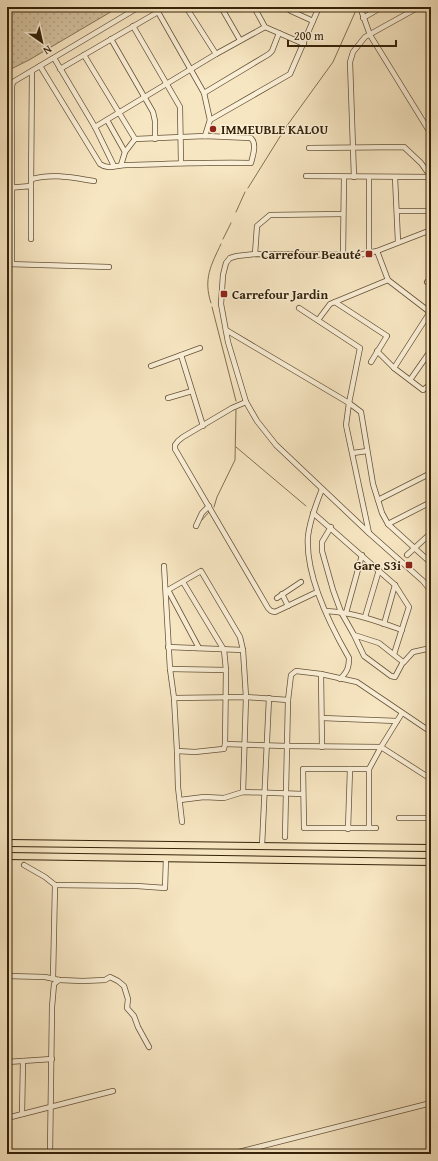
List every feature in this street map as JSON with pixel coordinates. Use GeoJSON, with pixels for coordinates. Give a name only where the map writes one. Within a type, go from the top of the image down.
{"type":"FeatureCollection","features":[{"type":"Feature","properties":{"kind":"highway"},"geometry":{"type":"LineString","coordinates":[[7,843],[431,848]]}},
{"type":"Feature","properties":{"kind":"highway"},"geometry":{"type":"LineString","coordinates":[[7,856],[431,862]]}},
{"type":"Feature","properties":{"kind":"street"},"geometry":{"type":"LineString","coordinates":[[109,267],[10,264],[13,188],[12,86],[13,82],[139,7]]}},
{"type":"Feature","properties":{"kind":"street"},"geometry":{"type":"LineString","coordinates":[[186,7],[216,54]]}},
{"type":"Feature","properties":{"kind":"street"},"geometry":{"type":"LineString","coordinates":[[221,7],[240,40]]}},
{"type":"Feature","properties":{"kind":"street"},"geometry":{"type":"LineString","coordinates":[[254,7],[265,27],[304,44]]}},
{"type":"Feature","properties":{"kind":"street"},"geometry":{"type":"LineString","coordinates":[[285,7],[313,20]]}},
{"type":"Feature","properties":{"kind":"street"},"geometry":{"type":"LineString","coordinates":[[210,120],[290,74],[319,7]]}},
{"type":"Feature","properties":{"kind":"street"},"geometry":{"type":"LineString","coordinates":[[360,7],[370,35],[431,134]]}},
{"type":"Feature","properties":{"kind":"street"},"geometry":{"type":"LineString","coordinates":[[363,18],[382,7]]}},
{"type":"Feature","properties":{"kind":"street"},"geometry":{"type":"LineString","coordinates":[[354,177],[350,62],[353,52],[365,37],[419,7]]}},
{"type":"Feature","properties":{"kind":"street"},"geometry":{"type":"LineString","coordinates":[[60,68],[133,26],[157,10],[204,93],[210,120],[205,136]]}},
{"type":"Feature","properties":{"kind":"street"},"geometry":{"type":"LineString","coordinates":[[133,26],[180,107],[181,163]]}},
{"type":"Feature","properties":{"kind":"street"},"geometry":{"type":"LineString","coordinates":[[95,126],[240,40],[265,27]]}},
{"type":"Feature","properties":{"kind":"street"},"geometry":{"type":"LineString","coordinates":[[204,93],[269,54],[272,51],[279,33]]}},
{"type":"Feature","properties":{"kind":"street"},"geometry":{"type":"LineString","coordinates":[[111,39],[155,116],[155,139]]}},
{"type":"Feature","properties":{"kind":"street"},"geometry":{"type":"LineString","coordinates":[[84,55],[135,139]]}},
{"type":"Feature","properties":{"kind":"street"},"geometry":{"type":"LineString","coordinates":[[54,58],[95,126],[114,166]]}},
{"type":"Feature","properties":{"kind":"street"},"geometry":{"type":"LineString","coordinates":[[40,66],[100,164],[108,168],[121,165],[251,162],[255,144],[254,140],[251,138],[205,136],[135,139]]}},
{"type":"Feature","properties":{"kind":"street"},"geometry":{"type":"LineString","coordinates":[[31,239],[32,71]]}},
{"type":"Feature","properties":{"kind":"street"},"geometry":{"type":"LineString","coordinates":[[107,120],[125,152]]}},
{"type":"Feature","properties":{"kind":"street"},"geometry":{"type":"LineString","coordinates":[[121,165],[125,152],[135,139]]}},
{"type":"Feature","properties":{"kind":"street"},"geometry":{"type":"LineString","coordinates":[[309,148],[404,147],[421,163],[431,177]]}},
{"type":"Feature","properties":{"kind":"street"},"geometry":{"type":"LineString","coordinates":[[32,179],[40,176],[94,181]]}},
{"type":"Feature","properties":{"kind":"street"},"geometry":{"type":"LineString","coordinates":[[306,176],[431,177]]}},
{"type":"Feature","properties":{"kind":"street"},"geometry":{"type":"LineString","coordinates":[[343,255],[344,177]]}},
{"type":"Feature","properties":{"kind":"street"},"geometry":{"type":"LineString","coordinates":[[369,177],[369,252]]}},
{"type":"Feature","properties":{"kind":"street"},"geometry":{"type":"LineString","coordinates":[[395,177],[398,242]]}},
{"type":"Feature","properties":{"kind":"street"},"geometry":{"type":"LineString","coordinates":[[7,188],[31,186]]}},
{"type":"Feature","properties":{"kind":"street"},"geometry":{"type":"LineString","coordinates":[[397,211],[431,211]]}},
{"type":"Feature","properties":{"kind":"street"},"geometry":{"type":"LineString","coordinates":[[255,254],[257,226],[270,215],[343,214]]}},
{"type":"Feature","properties":{"kind":"street"},"geometry":{"type":"LineString","coordinates":[[431,230],[376,251],[359,255],[255,254],[230,258],[226,263],[223,275],[221,304],[226,330],[246,402],[256,421],[276,445],[369,533],[423,581],[431,591]]}},
{"type":"Feature","properties":{"kind":"street"},"geometry":{"type":"LineString","coordinates":[[376,251],[388,280],[431,313],[394,368]]}},
{"type":"Feature","properties":{"kind":"street"},"geometry":{"type":"LineString","coordinates":[[318,320],[330,304],[388,280]]}},
{"type":"Feature","properties":{"kind":"street"},"geometry":{"type":"LineString","coordinates":[[335,302],[387,336],[371,362]]}},
{"type":"Feature","properties":{"kind":"street"},"geometry":{"type":"LineString","coordinates":[[299,308],[360,348],[346,425],[369,533]]}},
{"type":"Feature","properties":{"kind":"street"},"geometry":{"type":"LineString","coordinates":[[226,330],[349,403],[361,412],[373,484],[388,524],[431,563]]}},
{"type":"Feature","properties":{"kind":"street"},"geometry":{"type":"LineString","coordinates":[[151,366],[200,348]]}},
{"type":"Feature","properties":{"kind":"street"},"geometry":{"type":"LineString","coordinates":[[410,380],[431,350]]}},
{"type":"Feature","properties":{"kind":"street"},"geometry":{"type":"LineString","coordinates":[[377,351],[394,368],[422,390],[431,384]]}},
{"type":"Feature","properties":{"kind":"street"},"geometry":{"type":"LineString","coordinates":[[181,355],[203,426]]}},
{"type":"Feature","properties":{"kind":"street"},"geometry":{"type":"LineString","coordinates":[[168,398],[192,391]]}},
{"type":"Feature","properties":{"kind":"street"},"geometry":{"type":"LineString","coordinates":[[246,402],[232,408],[183,437],[175,445],[176,449],[268,608],[275,612],[317,592]]}},
{"type":"Feature","properties":{"kind":"street"},"geometry":{"type":"LineString","coordinates":[[353,453],[368,451]]}},
{"type":"Feature","properties":{"kind":"street"},"geometry":{"type":"LineString","coordinates":[[378,500],[431,473]]}},
{"type":"Feature","properties":{"kind":"street"},"geometry":{"type":"LineString","coordinates":[[322,489],[313,512],[308,537],[309,559],[317,592],[349,658],[349,667],[347,672],[340,679]]}},
{"type":"Feature","properties":{"kind":"street"},"geometry":{"type":"LineString","coordinates":[[388,524],[431,502]]}},
{"type":"Feature","properties":{"kind":"street"},"geometry":{"type":"LineString","coordinates":[[196,526],[202,513],[209,506]]}},
{"type":"Feature","properties":{"kind":"street"},"geometry":{"type":"LineString","coordinates":[[313,512],[395,585],[409,607],[394,654]]}},
{"type":"Feature","properties":{"kind":"street"},"geometry":{"type":"LineString","coordinates":[[331,527],[322,542],[322,551],[333,590],[364,656],[391,676],[395,676],[413,652],[431,648]]}},
{"type":"Feature","properties":{"kind":"street"},"geometry":{"type":"LineString","coordinates":[[407,556],[431,533]]}},
{"type":"Feature","properties":{"kind":"street"},"geometry":{"type":"LineString","coordinates":[[343,612],[362,555]]}},
{"type":"Feature","properties":{"kind":"street"},"geometry":{"type":"LineString","coordinates":[[164,566],[168,647],[174,698],[182,822]]}},
{"type":"Feature","properties":{"kind":"street"},"geometry":{"type":"LineString","coordinates":[[365,617],[379,570]]}},
{"type":"Feature","properties":{"kind":"street"},"geometry":{"type":"LineString","coordinates":[[199,648],[168,590],[201,571],[240,637],[243,650],[246,697],[243,792]]}},
{"type":"Feature","properties":{"kind":"street"},"geometry":{"type":"LineString","coordinates":[[423,581],[431,584]]}},
{"type":"Feature","properties":{"kind":"street"},"geometry":{"type":"LineString","coordinates":[[177,751],[195,752],[224,749],[225,744],[226,670],[224,650],[183,582]]}},
{"type":"Feature","properties":{"kind":"street"},"geometry":{"type":"LineString","coordinates":[[277,598],[301,582]]}},
{"type":"Feature","properties":{"kind":"street"},"geometry":{"type":"LineString","coordinates":[[384,624],[395,585]]}},
{"type":"Feature","properties":{"kind":"street"},"geometry":{"type":"LineString","coordinates":[[282,594],[288,606]]}},
{"type":"Feature","properties":{"kind":"street"},"geometry":{"type":"LineString","coordinates":[[326,611],[343,612],[365,617],[402,630]]}},
{"type":"Feature","properties":{"kind":"street"},"geometry":{"type":"LineString","coordinates":[[354,636],[379,643],[404,662]]}},
{"type":"Feature","properties":{"kind":"street"},"geometry":{"type":"LineString","coordinates":[[168,647],[243,650]]}},
{"type":"Feature","properties":{"kind":"street"},"geometry":{"type":"LineString","coordinates":[[170,669],[226,670]]}},
{"type":"Feature","properties":{"kind":"street"},"geometry":{"type":"LineString","coordinates":[[285,837],[288,700],[291,675],[296,671],[321,674],[357,682],[431,732]]}},
{"type":"Feature","properties":{"kind":"street"},"geometry":{"type":"LineString","coordinates":[[321,674],[322,747]]}},
{"type":"Feature","properties":{"kind":"street"},"geometry":{"type":"LineString","coordinates":[[174,698],[246,697],[288,700]]}},
{"type":"Feature","properties":{"kind":"street"},"geometry":{"type":"LineString","coordinates":[[262,846],[268,698]]}},
{"type":"Feature","properties":{"kind":"street"},"geometry":{"type":"LineString","coordinates":[[369,828],[369,769],[402,713]]}},
{"type":"Feature","properties":{"kind":"street"},"geometry":{"type":"LineString","coordinates":[[322,718],[397,721]]}},
{"type":"Feature","properties":{"kind":"street"},"geometry":{"type":"LineString","coordinates":[[225,744],[381,747],[431,779]]}},
{"type":"Feature","properties":{"kind":"street"},"geometry":{"type":"LineString","coordinates":[[369,769],[303,769],[304,828],[376,828]]}},
{"type":"Feature","properties":{"kind":"street"},"geometry":{"type":"LineString","coordinates":[[348,828],[350,769]]}},
{"type":"Feature","properties":{"kind":"street"},"geometry":{"type":"LineString","coordinates":[[180,800],[204,797],[224,798],[243,792],[303,794]]}},
{"type":"Feature","properties":{"kind":"street"},"geometry":{"type":"LineString","coordinates":[[399,818],[431,818]]}},
{"type":"Feature","properties":{"kind":"street"},"geometry":{"type":"LineString","coordinates":[[24,865],[45,877],[55,885],[136,886],[165,888],[166,858]]}},
{"type":"Feature","properties":{"kind":"street"},"geometry":{"type":"LineString","coordinates":[[53,978],[55,885]]}},
{"type":"Feature","properties":{"kind":"street"},"geometry":{"type":"LineString","coordinates":[[7,976],[45,977],[83,982],[105,980],[110,977],[121,983],[126,990],[128,999],[127,1008],[134,1016],[149,1047]]}},
{"type":"Feature","properties":{"kind":"street"},"geometry":{"type":"LineString","coordinates":[[50,1154],[50,1068],[52,1059],[53,987],[55,982],[59,980]]}},
{"type":"Feature","properties":{"kind":"street"},"geometry":{"type":"LineString","coordinates":[[7,1062],[52,1059]]}},
{"type":"Feature","properties":{"kind":"street"},"geometry":{"type":"LineString","coordinates":[[22,1114],[23,1061]]}},
{"type":"Feature","properties":{"kind":"street"},"geometry":{"type":"LineString","coordinates":[[7,1118],[113,1090]]}},
{"type":"Feature","properties":{"kind":"street"},"geometry":{"type":"LineString","coordinates":[[231,1154],[431,1103]]}},
{"type":"Feature","properties":{"kind":"shaded area"},"geometry":{"type":"Polygon","coordinates":[[[7,7],[119,7],[29,60],[7,71],[7,7]]]}},
{"type":"Feature","properties":{"kind":"waterway"},"geometry":{"type":"LineString","coordinates":[[248,188],[286,127],[333,62],[357,8]]}},
{"type":"Feature","properties":{"kind":"waterway"},"geometry":{"type":"LineString","coordinates":[[236,212],[245,192]]}},
{"type":"Feature","properties":{"kind":"waterway"},"geometry":{"type":"LineString","coordinates":[[223,239],[231,223]]}},
{"type":"Feature","properties":{"kind":"waterway"},"geometry":{"type":"LineString","coordinates":[[211,303],[208,287],[209,272],[221,244]]}},
{"type":"Feature","properties":{"kind":"waterway"},"geometry":{"type":"LineString","coordinates":[[212,307],[236,401]]}},
{"type":"Feature","properties":{"kind":"waterway"},"geometry":{"type":"LineString","coordinates":[[214,507],[217,497],[235,460],[236,410]]}},
{"type":"Feature","properties":{"kind":"waterway"},"geometry":{"type":"LineString","coordinates":[[236,447],[306,506]]}},
{"type":"Feature","properties":{"kind":"waterway"},"geometry":{"type":"LineString","coordinates":[[201,521],[209,512]]}},
{"type":"Feature","properties":{"kind":"place","name":"IMMEUBLE KALOU"},"geometry":{"type":"Point","coordinates":[213,129]}},
{"type":"Feature","properties":{"kind":"place","name":"Carrefour Beauté"},"geometry":{"type":"Point","coordinates":[369,254]}},
{"type":"Feature","properties":{"kind":"place","name":"Carrefour Jardin"},"geometry":{"type":"Point","coordinates":[224,294]}},
{"type":"Feature","properties":{"kind":"place","name":"Gare S3i"},"geometry":{"type":"Point","coordinates":[409,565]}}]}
